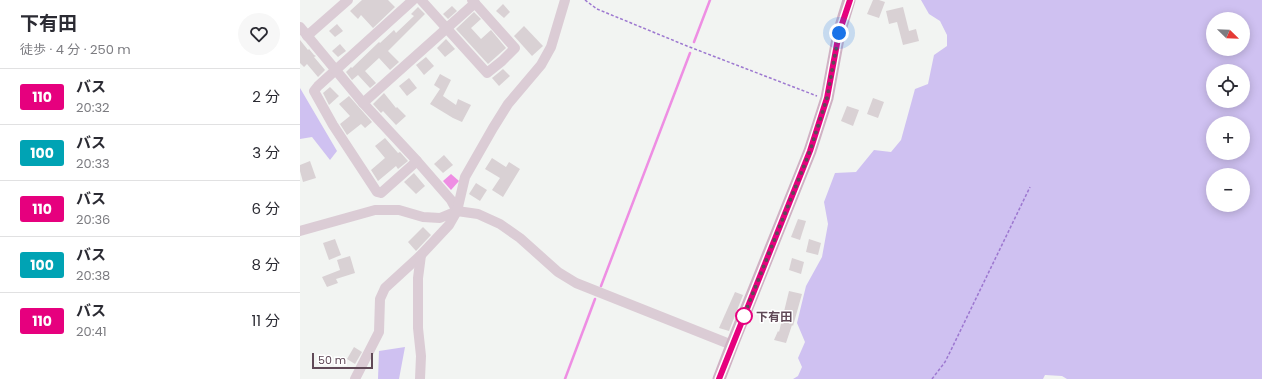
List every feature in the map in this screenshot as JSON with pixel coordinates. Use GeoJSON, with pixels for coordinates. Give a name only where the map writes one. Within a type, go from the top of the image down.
{"type":"FeatureCollection","features":[{"type":"Feature","properties":{"kind":"main road"},"geometry":{"type":"LineString","coordinates":[[719,379],[810,151],[827,98],[839,33],[850,0]]}},
{"type":"Feature","properties":{"kind":"street"},"geometry":{"type":"LineString","coordinates":[[307,36],[348,0]]}},
{"type":"Feature","properties":{"kind":"street"},"geometry":{"type":"LineString","coordinates":[[413,0],[335,70],[314,91],[333,126],[377,192],[381,193],[417,160]]}},
{"type":"Feature","properties":{"kind":"street"},"geometry":{"type":"LineString","coordinates":[[363,103],[447,29],[473,2],[516,48],[502,62],[487,73],[447,29],[421,0]]}},
{"type":"Feature","properties":{"kind":"street"},"geometry":{"type":"LineString","coordinates":[[355,379],[379,332],[380,299],[385,288],[421,255],[449,225],[457,211],[465,178],[493,128],[508,104],[541,65],[551,47],[565,0]]}},
{"type":"Feature","properties":{"kind":"street"},"geometry":{"type":"LineString","coordinates":[[300,28],[363,103],[417,160],[451,200],[457,211]]}},
{"type":"Feature","properties":{"kind":"street"},"geometry":{"type":"LineString","coordinates":[[300,231],[375,210],[400,210],[423,217],[440,218],[457,211],[478,214],[500,224],[520,238],[558,272],[576,283],[732,345]]}},
{"type":"Feature","properties":{"kind":"street"},"geometry":{"type":"LineString","coordinates":[[420,379],[421,356],[418,321],[418,278],[421,255]]}},
{"type":"Feature","properties":{"kind":"path"},"geometry":{"type":"LineString","coordinates":[[585,0],[598,9],[687,46],[820,97],[827,98]]}},
{"type":"Feature","properties":{"kind":"path"},"geometry":{"type":"LineString","coordinates":[[932,379],[945,362],[1030,187]]}},
{"type":"Feature","properties":{"kind":"shaded area"},"geometry":{"type":"Polygon","coordinates":[[[921,0],[1262,0],[1262,379],[1067,379],[1062,376],[1045,375],[1043,379],[793,379],[798,376],[802,367],[798,358],[805,342],[797,323],[806,286],[822,257],[828,224],[824,202],[835,173],[856,172],[874,150],[891,152],[901,140],[915,89],[928,84],[934,55],[947,46],[947,35],[940,21],[929,14],[921,0]]]}},
{"type":"Feature","properties":{"kind":"shaded area"},"geometry":{"type":"Polygon","coordinates":[[[300,88],[337,151],[330,160],[312,137],[300,139],[300,88]]]}},
{"type":"Feature","properties":{"kind":"shaded area"},"geometry":{"type":"Polygon","coordinates":[[[451,174],[459,181],[451,190],[443,181],[451,174]]]}},
{"type":"Feature","properties":{"kind":"shaded area"},"geometry":{"type":"Polygon","coordinates":[[[405,347],[399,379],[378,379],[379,351],[405,347]]]}},
{"type":"Feature","properties":{"kind":"building"},"geometry":{"type":"Polygon","coordinates":[[[362,0],[388,0],[395,7],[373,28],[361,15],[358,19],[350,11],[362,0]]]}},
{"type":"Feature","properties":{"kind":"building"},"geometry":{"type":"Polygon","coordinates":[[[873,0],[885,2],[879,18],[867,14],[873,0]]]}},
{"type":"Feature","properties":{"kind":"building"},"geometry":{"type":"Polygon","coordinates":[[[503,4],[510,12],[504,18],[496,11],[503,4]]]}},
{"type":"Feature","properties":{"kind":"building"},"geometry":{"type":"Polygon","coordinates":[[[452,6],[457,11],[448,19],[443,14],[452,6]]]}},
{"type":"Feature","properties":{"kind":"building"},"geometry":{"type":"Polygon","coordinates":[[[418,7],[425,14],[388,51],[399,62],[390,70],[379,58],[365,71],[376,83],[370,88],[358,75],[352,80],[346,72],[394,30],[396,33],[414,16],[411,14],[418,7]]]}},
{"type":"Feature","properties":{"kind":"building"},"geometry":{"type":"Polygon","coordinates":[[[903,7],[909,31],[916,29],[919,41],[903,45],[897,22],[889,24],[886,11],[903,7]]]}},
{"type":"Feature","properties":{"kind":"building"},"geometry":{"type":"Polygon","coordinates":[[[474,12],[481,19],[471,28],[481,39],[491,30],[506,48],[488,64],[456,29],[474,12]]]}},
{"type":"Feature","properties":{"kind":"building"},"geometry":{"type":"Polygon","coordinates":[[[337,24],[343,31],[335,37],[329,31],[337,24]]]}},
{"type":"Feature","properties":{"kind":"building"},"geometry":{"type":"Polygon","coordinates":[[[524,26],[543,46],[532,56],[514,36],[524,26]]]}},
{"type":"Feature","properties":{"kind":"building"},"geometry":{"type":"Polygon","coordinates":[[[446,39],[455,49],[445,57],[437,48],[446,39]]]}},
{"type":"Feature","properties":{"kind":"building"},"geometry":{"type":"Polygon","coordinates":[[[300,40],[308,50],[309,49],[316,56],[314,57],[325,70],[318,77],[307,64],[304,67],[300,63],[300,40]]]}},
{"type":"Feature","properties":{"kind":"building"},"geometry":{"type":"Polygon","coordinates":[[[340,44],[346,51],[338,57],[332,51],[340,44]]]}},
{"type":"Feature","properties":{"kind":"building"},"geometry":{"type":"Polygon","coordinates":[[[426,57],[434,66],[424,75],[416,65],[426,57]]]}},
{"type":"Feature","properties":{"kind":"building"},"geometry":{"type":"Polygon","coordinates":[[[503,69],[510,76],[499,86],[492,78],[503,69]]]}},
{"type":"Feature","properties":{"kind":"building"},"geometry":{"type":"Polygon","coordinates":[[[440,74],[451,80],[443,96],[456,105],[458,99],[471,105],[462,122],[430,104],[440,89],[434,85],[440,74]]]}},
{"type":"Feature","properties":{"kind":"building"},"geometry":{"type":"Polygon","coordinates":[[[409,78],[417,88],[407,96],[399,86],[409,78]]]}},
{"type":"Feature","properties":{"kind":"building"},"geometry":{"type":"Polygon","coordinates":[[[330,87],[339,96],[329,105],[323,93],[330,87]]]}},
{"type":"Feature","properties":{"kind":"building"},"geometry":{"type":"Polygon","coordinates":[[[384,93],[396,108],[397,107],[406,116],[396,125],[383,111],[381,113],[373,104],[384,93]]]}},
{"type":"Feature","properties":{"kind":"building"},"geometry":{"type":"Polygon","coordinates":[[[349,96],[372,122],[365,128],[361,124],[347,135],[340,124],[350,116],[339,104],[349,96]]]}},
{"type":"Feature","properties":{"kind":"building"},"geometry":{"type":"Polygon","coordinates":[[[873,98],[884,102],[878,118],[867,114],[873,98]]]}},
{"type":"Feature","properties":{"kind":"building"},"geometry":{"type":"Polygon","coordinates":[[[847,106],[859,110],[853,126],[841,121],[847,106]]]}},
{"type":"Feature","properties":{"kind":"building"},"geometry":{"type":"Polygon","coordinates":[[[385,138],[398,153],[400,152],[408,161],[398,169],[396,166],[378,181],[371,170],[385,158],[375,146],[385,138]]]}},
{"type":"Feature","properties":{"kind":"building"},"geometry":{"type":"Polygon","coordinates":[[[444,155],[453,165],[443,173],[434,164],[444,155]]]}},
{"type":"Feature","properties":{"kind":"building"},"geometry":{"type":"Polygon","coordinates":[[[492,158],[506,167],[509,162],[520,169],[503,197],[492,190],[500,178],[485,169],[492,158]]]}},
{"type":"Feature","properties":{"kind":"building"},"geometry":{"type":"Polygon","coordinates":[[[310,161],[316,178],[303,182],[300,165],[310,161]]]}},
{"type":"Feature","properties":{"kind":"building"},"geometry":{"type":"Polygon","coordinates":[[[414,173],[425,186],[416,194],[404,182],[414,173]]]}},
{"type":"Feature","properties":{"kind":"building"},"geometry":{"type":"Polygon","coordinates":[[[476,183],[487,190],[480,201],[469,194],[476,183]]]}},
{"type":"Feature","properties":{"kind":"building"},"geometry":{"type":"Polygon","coordinates":[[[798,219],[806,221],[800,240],[791,237],[798,219]]]}},
{"type":"Feature","properties":{"kind":"building"},"geometry":{"type":"Polygon","coordinates":[[[423,227],[431,235],[416,251],[408,242],[423,227]]]}},
{"type":"Feature","properties":{"kind":"building"},"geometry":{"type":"Polygon","coordinates":[[[335,239],[341,255],[329,260],[323,243],[335,239]]]}},
{"type":"Feature","properties":{"kind":"building"},"geometry":{"type":"Polygon","coordinates":[[[809,239],[821,243],[818,255],[806,252],[809,239]]]}},
{"type":"Feature","properties":{"kind":"building"},"geometry":{"type":"Polygon","coordinates":[[[350,256],[355,273],[336,279],[338,283],[327,287],[322,277],[340,270],[337,260],[350,256]]]}},
{"type":"Feature","properties":{"kind":"building"},"geometry":{"type":"Polygon","coordinates":[[[792,258],[804,262],[801,274],[789,270],[792,258]]]}},
{"type":"Feature","properties":{"kind":"building"},"geometry":{"type":"Polygon","coordinates":[[[789,291],[802,294],[793,326],[792,325],[786,343],[774,340],[778,331],[779,332],[789,291]]]}},
{"type":"Feature","properties":{"kind":"building"},"geometry":{"type":"Polygon","coordinates":[[[735,292],[743,295],[729,331],[719,328],[735,292]]]}},
{"type":"Feature","properties":{"kind":"building"},"geometry":{"type":"Polygon","coordinates":[[[354,347],[362,352],[355,364],[347,359],[354,347]]]}},
{"type":"Feature","properties":{"kind":"waterway"},"geometry":{"type":"LineString","coordinates":[[694,42],[710,0]]}},
{"type":"Feature","properties":{"kind":"waterway"},"geometry":{"type":"LineString","coordinates":[[601,286],[690,53]]}},
{"type":"Feature","properties":{"kind":"waterway"},"geometry":{"type":"LineString","coordinates":[[565,379],[595,299]]}},
{"type":"Feature","properties":{"kind":"bus line","name":"110"},"geometry":{"type":"LineString","coordinates":[[719,379],[810,151],[827,98],[839,33],[850,0]]}},
{"type":"Feature","properties":{"kind":"place","name":"下有田"},"geometry":{"type":"Point","coordinates":[744,316]}},
{"type":"Feature","properties":{"kind":"route"},"geometry":{"type":"LineString","coordinates":[[744,316],[743,318],[810,151],[827,98],[839,33]]}}]}
